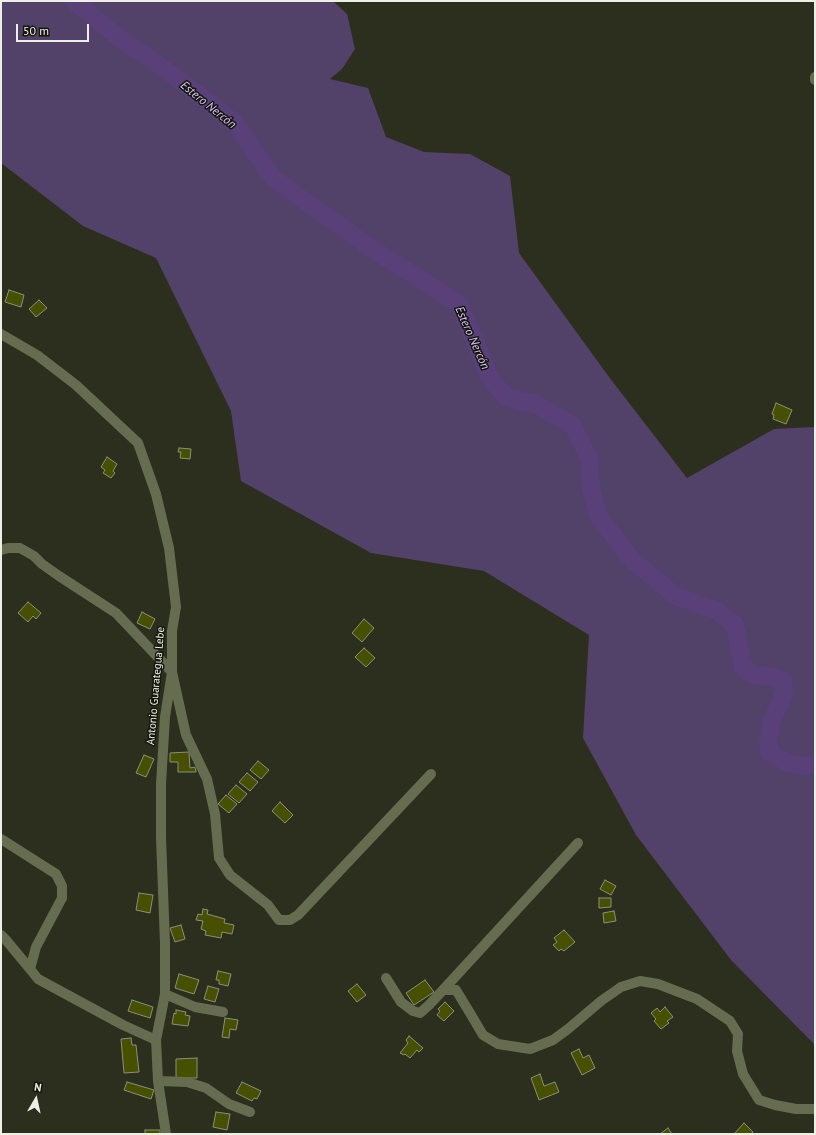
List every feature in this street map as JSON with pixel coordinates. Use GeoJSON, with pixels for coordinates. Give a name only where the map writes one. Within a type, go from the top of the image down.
{"type":"FeatureCollection","features":[{"type":"Feature","properties":{"kind":"street","name":"Antonio Guarategua Lebe"},"geometry":{"type":"LineString","coordinates":[[1,334],[37,355],[76,385],[138,443],[156,494],[169,548],[176,607],[172,631],[172,672],[165,717],[161,784],[161,846],[166,943],[165,994],[156,1040],[158,1081],[166,1134]]}},
{"type":"Feature","properties":{"kind":"street"},"geometry":{"type":"LineString","coordinates":[[1,550],[8,548],[20,548],[34,556],[42,564],[59,576],[116,613],[172,672],[186,735],[207,779],[215,814],[219,858],[230,875],[268,905],[280,920],[290,920],[298,915],[430,774]]}},
{"type":"Feature","properties":{"kind":"street"},"geometry":{"type":"LineString","coordinates":[[1,839],[56,874],[62,886],[62,898],[36,947],[30,969]]}},
{"type":"Feature","properties":{"kind":"street"},"geometry":{"type":"LineString","coordinates":[[386,978],[401,1002],[413,1011],[420,1013],[578,843]]}},
{"type":"Feature","properties":{"kind":"street"},"geometry":{"type":"LineString","coordinates":[[1,935],[38,979],[123,1025],[156,1040]]}},
{"type":"Feature","properties":{"kind":"street"},"geometry":{"type":"LineString","coordinates":[[443,990],[456,990],[483,1035],[498,1044],[530,1049],[553,1040],[568,1030],[601,1001],[621,987],[640,981],[658,984],[697,999],[730,1021],[738,1034],[737,1051],[743,1074],[759,1100],[796,1109],[815,1109]]}},
{"type":"Feature","properties":{"kind":"street"},"geometry":{"type":"LineString","coordinates":[[165,994],[195,1007],[223,1012]]}},
{"type":"Feature","properties":{"kind":"street"},"geometry":{"type":"LineString","coordinates":[[158,1081],[187,1082],[206,1088],[229,1104],[250,1112]]}},
{"type":"Feature","properties":{"kind":"shaded area"},"geometry":{"type":"Polygon","coordinates":[[[1,1],[333,1],[347,14],[355,49],[342,69],[330,79],[368,88],[386,137],[424,152],[470,154],[510,176],[519,253],[609,377],[687,478],[774,429],[815,427],[815,1045],[731,960],[636,835],[583,738],[589,635],[484,571],[371,553],[241,481],[231,411],[156,258],[83,226],[1,163],[1,1]]]}},
{"type":"Feature","properties":{"kind":"building"},"geometry":{"type":"Polygon","coordinates":[[[9,290],[24,295],[21,307],[5,302],[9,290]]]}},
{"type":"Feature","properties":{"kind":"building"},"geometry":{"type":"Polygon","coordinates":[[[39,300],[47,308],[36,317],[29,309],[39,300]]]}},
{"type":"Feature","properties":{"kind":"building"},"geometry":{"type":"Polygon","coordinates":[[[776,403],[792,410],[786,424],[773,419],[774,415],[772,414],[776,403]]]}},
{"type":"Feature","properties":{"kind":"building"},"geometry":{"type":"Polygon","coordinates":[[[179,448],[191,449],[190,459],[180,458],[181,452],[178,452],[179,448]]]}},
{"type":"Feature","properties":{"kind":"building"},"geometry":{"type":"Polygon","coordinates":[[[107,457],[117,464],[113,471],[115,473],[111,478],[103,473],[105,470],[101,467],[107,457]]]}},
{"type":"Feature","properties":{"kind":"building"},"geometry":{"type":"Polygon","coordinates":[[[28,602],[41,613],[36,619],[33,616],[28,622],[18,613],[28,602]]]}},
{"type":"Feature","properties":{"kind":"building"},"geometry":{"type":"Polygon","coordinates":[[[142,612],[155,619],[150,629],[137,623],[142,612]]]}},
{"type":"Feature","properties":{"kind":"building"},"geometry":{"type":"Polygon","coordinates":[[[364,619],[374,628],[362,642],[352,633],[364,619]]]}},
{"type":"Feature","properties":{"kind":"building"},"geometry":{"type":"Polygon","coordinates":[[[364,648],[375,658],[366,667],[355,657],[364,648]]]}},
{"type":"Feature","properties":{"kind":"building"},"geometry":{"type":"Polygon","coordinates":[[[189,752],[190,768],[195,767],[196,772],[178,772],[178,762],[170,762],[170,753],[189,752]]]}},
{"type":"Feature","properties":{"kind":"building"},"geometry":{"type":"Polygon","coordinates":[[[144,755],[154,759],[146,777],[136,773],[144,755]]]}},
{"type":"Feature","properties":{"kind":"building"},"geometry":{"type":"Polygon","coordinates":[[[258,761],[269,770],[261,779],[250,770],[258,761]]]}},
{"type":"Feature","properties":{"kind":"building"},"geometry":{"type":"Polygon","coordinates":[[[247,773],[258,782],[250,791],[239,782],[247,773]]]}},
{"type":"Feature","properties":{"kind":"building"},"geometry":{"type":"Polygon","coordinates":[[[236,785],[247,794],[239,803],[228,794],[236,785]]]}},
{"type":"Feature","properties":{"kind":"building"},"geometry":{"type":"Polygon","coordinates":[[[226,795],[237,804],[229,813],[218,804],[226,795]]]}},
{"type":"Feature","properties":{"kind":"building"},"geometry":{"type":"Polygon","coordinates":[[[280,802],[293,815],[285,823],[272,811],[280,802]]]}},
{"type":"Feature","properties":{"kind":"building"},"geometry":{"type":"Polygon","coordinates":[[[605,880],[616,886],[611,895],[600,889],[605,880]]]}},
{"type":"Feature","properties":{"kind":"building"},"geometry":{"type":"Polygon","coordinates":[[[139,893],[153,895],[150,913],[136,910],[139,893]]]}},
{"type":"Feature","properties":{"kind":"building"},"geometry":{"type":"Polygon","coordinates":[[[599,898],[611,898],[611,907],[599,908],[599,898]]]}},
{"type":"Feature","properties":{"kind":"building"},"geometry":{"type":"Polygon","coordinates":[[[203,909],[208,910],[207,914],[225,919],[224,923],[234,925],[232,934],[222,932],[221,938],[205,935],[206,931],[201,929],[203,921],[196,920],[198,914],[202,915],[203,909]]]}},
{"type":"Feature","properties":{"kind":"building"},"geometry":{"type":"Polygon","coordinates":[[[614,911],[616,921],[604,923],[603,913],[614,911]]]}},
{"type":"Feature","properties":{"kind":"building"},"geometry":{"type":"Polygon","coordinates":[[[181,925],[185,939],[175,942],[170,928],[181,925]]]}},
{"type":"Feature","properties":{"kind":"building"},"geometry":{"type":"Polygon","coordinates":[[[564,930],[575,942],[564,951],[561,949],[559,951],[553,945],[557,942],[554,938],[564,930]]]}},
{"type":"Feature","properties":{"kind":"building"},"geometry":{"type":"Polygon","coordinates":[[[218,971],[231,974],[228,986],[219,984],[219,980],[216,980],[218,971]]]}},
{"type":"Feature","properties":{"kind":"building"},"geometry":{"type":"Polygon","coordinates":[[[179,974],[199,980],[194,994],[175,988],[179,974]]]}},
{"type":"Feature","properties":{"kind":"building"},"geometry":{"type":"Polygon","coordinates":[[[425,980],[434,992],[414,1005],[406,993],[425,980]]]}},
{"type":"Feature","properties":{"kind":"building"},"geometry":{"type":"Polygon","coordinates":[[[357,984],[366,995],[357,1002],[348,991],[357,984]]]}},
{"type":"Feature","properties":{"kind":"building"},"geometry":{"type":"Polygon","coordinates":[[[208,986],[219,989],[215,1002],[204,999],[208,986]]]}},
{"type":"Feature","properties":{"kind":"building"},"geometry":{"type":"Polygon","coordinates":[[[132,1000],[153,1007],[150,1018],[128,1011],[132,1000]]]}},
{"type":"Feature","properties":{"kind":"building"},"geometry":{"type":"Polygon","coordinates":[[[445,1002],[454,1011],[444,1021],[437,1015],[440,1011],[438,1009],[445,1002]]]}},
{"type":"Feature","properties":{"kind":"building"},"geometry":{"type":"Polygon","coordinates":[[[665,1007],[673,1017],[667,1021],[669,1023],[661,1029],[654,1021],[656,1019],[651,1013],[657,1008],[660,1012],[665,1007]]]}},
{"type":"Feature","properties":{"kind":"building"},"geometry":{"type":"Polygon","coordinates":[[[176,1010],[186,1012],[185,1015],[190,1016],[188,1026],[172,1024],[176,1010]]]}},
{"type":"Feature","properties":{"kind":"building"},"geometry":{"type":"Polygon","coordinates":[[[225,1018],[238,1020],[236,1030],[230,1029],[229,1038],[222,1037],[225,1018]]]}},
{"type":"Feature","properties":{"kind":"building"},"geometry":{"type":"Polygon","coordinates":[[[409,1036],[423,1048],[419,1052],[417,1050],[410,1058],[405,1054],[400,1053],[408,1043],[406,1040],[409,1036]]]}},
{"type":"Feature","properties":{"kind":"building"},"geometry":{"type":"Polygon","coordinates":[[[131,1038],[132,1045],[136,1045],[139,1072],[124,1073],[121,1039],[131,1038]]]}},
{"type":"Feature","properties":{"kind":"building"},"geometry":{"type":"Polygon","coordinates":[[[579,1049],[583,1058],[589,1055],[595,1068],[582,1075],[571,1053],[579,1049]]]}},
{"type":"Feature","properties":{"kind":"building"},"geometry":{"type":"Polygon","coordinates":[[[197,1058],[197,1078],[176,1078],[176,1059],[197,1058]]]}},
{"type":"Feature","properties":{"kind":"building"},"geometry":{"type":"Polygon","coordinates":[[[540,1074],[544,1086],[555,1082],[559,1092],[539,1100],[531,1078],[540,1074]]]}},
{"type":"Feature","properties":{"kind":"building"},"geometry":{"type":"Polygon","coordinates":[[[127,1082],[154,1090],[151,1099],[124,1090],[127,1082]]]}},
{"type":"Feature","properties":{"kind":"building"},"geometry":{"type":"Polygon","coordinates":[[[242,1082],[261,1091],[257,1099],[254,1098],[252,1101],[236,1093],[242,1082]]]}},
{"type":"Feature","properties":{"kind":"building"},"geometry":{"type":"Polygon","coordinates":[[[216,1112],[230,1114],[227,1130],[213,1127],[216,1112]]]}},
{"type":"Feature","properties":{"kind":"building"},"geometry":{"type":"Polygon","coordinates":[[[744,1123],[753,1132],[751,1134],[734,1134],[744,1123]]]}},
{"type":"Feature","properties":{"kind":"building"},"geometry":{"type":"Polygon","coordinates":[[[668,1128],[672,1134],[660,1134],[668,1128]]]}},
{"type":"Feature","properties":{"kind":"building"},"geometry":{"type":"Polygon","coordinates":[[[145,1130],[160,1130],[160,1134],[145,1134],[145,1130]]]}},
{"type":"Feature","properties":{"kind":"waterway","name":"Estero Nercón"},"geometry":{"type":"LineString","coordinates":[[74,1],[117,36],[181,81],[235,123],[274,179],[374,250],[459,304],[489,377],[506,397],[538,405],[573,426],[589,458],[591,489],[599,517],[633,561],[676,596],[716,610],[735,625],[743,667],[754,675],[774,677],[783,680],[784,691],[772,720],[768,740],[770,753],[789,763],[804,766],[815,765]]}}]}
